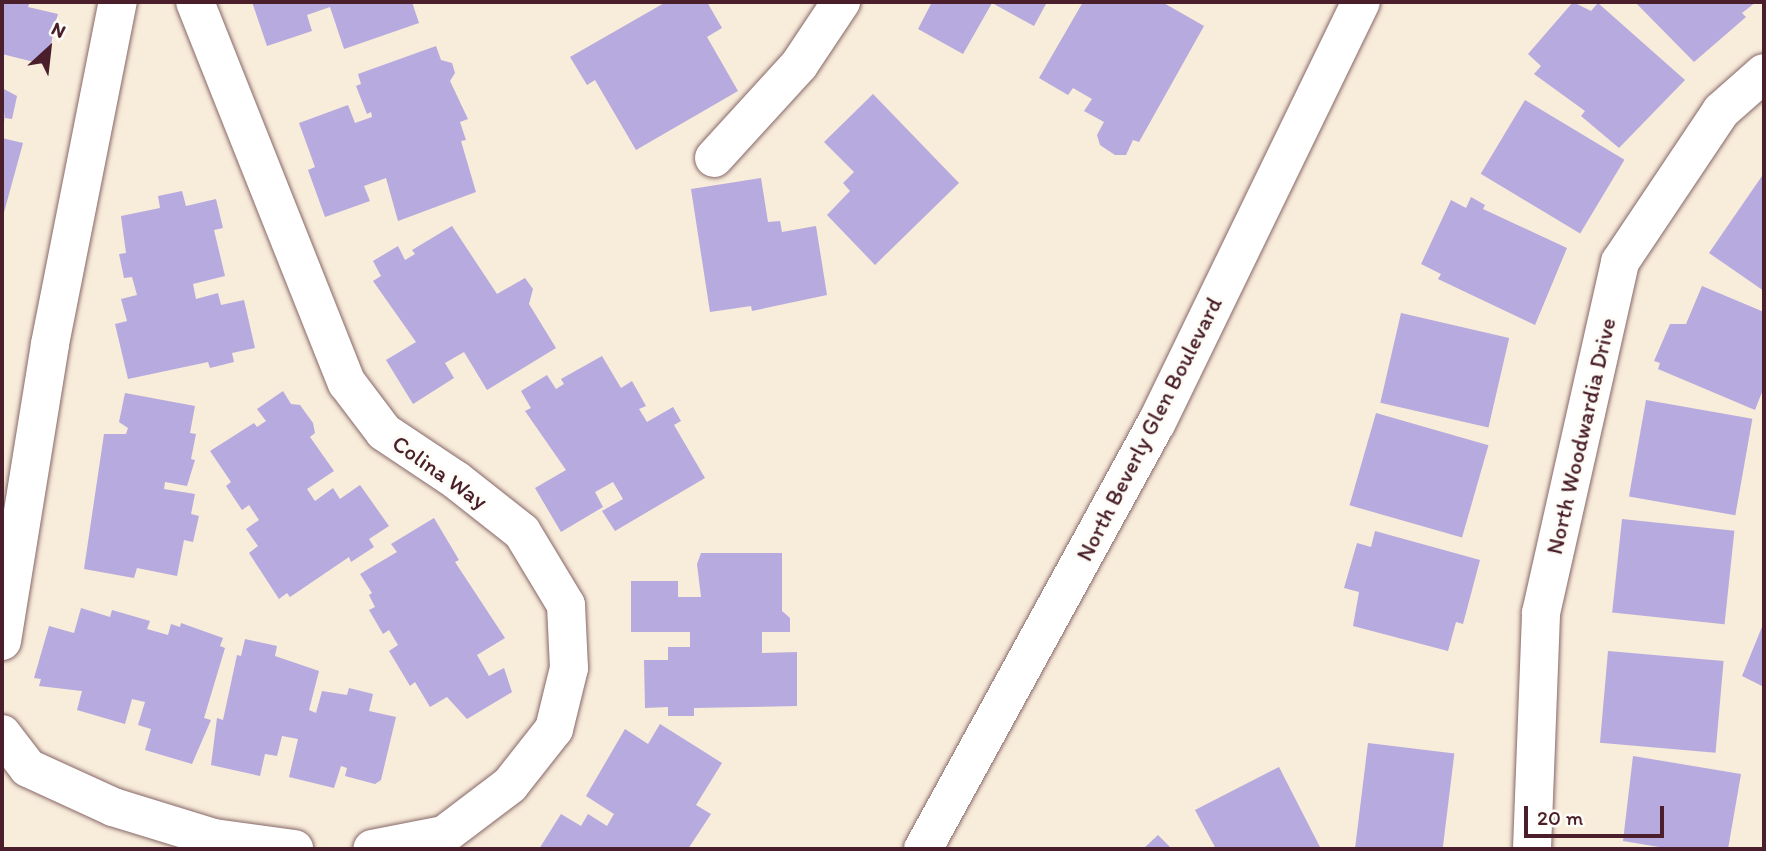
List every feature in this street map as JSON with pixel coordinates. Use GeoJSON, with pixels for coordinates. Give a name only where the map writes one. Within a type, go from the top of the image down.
{"type":"FeatureCollection","features":[{"type":"Feature","properties":{"kind":"street"},"geometry":{"type":"LineString","coordinates":[[2,641],[50,344],[117,2]]}},
{"type":"Feature","properties":{"kind":"street","name":"Colina Way"},"geometry":{"type":"LineString","coordinates":[[195,2],[347,383],[384,432],[456,480],[522,532],[566,605],[569,668],[554,729],[510,785],[444,835],[372,849]]}},
{"type":"Feature","properties":{"kind":"street"},"geometry":{"type":"LineString","coordinates":[[715,158],[799,65],[841,2]]}},
{"type":"Feature","properties":{"kind":"street","name":"North Beverly Glen Boulevard"},"geometry":{"type":"LineString","coordinates":[[923,849],[1156,424],[1360,2]]}},
{"type":"Feature","properties":{"kind":"street","name":"North Woodwardia Drive"},"geometry":{"type":"LineString","coordinates":[[1532,849],[1541,613],[1620,262],[1721,111],[1764,73]]}},
{"type":"Feature","properties":{"kind":"street"},"geometry":{"type":"LineString","coordinates":[[2,734],[28,768],[113,807],[214,838],[294,849]]}},
{"type":"Feature","properties":{"kind":"building"},"geometry":{"type":"Polygon","coordinates":[[[2,2],[30,2],[28,7],[58,14],[46,65],[2,54],[2,2]]]}},
{"type":"Feature","properties":{"kind":"building"},"geometry":{"type":"Polygon","coordinates":[[[252,2],[412,2],[419,23],[344,49],[330,7],[307,15],[312,31],[267,46],[252,2]]]}},
{"type":"Feature","properties":{"kind":"building"},"geometry":{"type":"Polygon","coordinates":[[[666,2],[707,2],[722,28],[707,37],[738,91],[636,150],[595,80],[587,85],[570,57],[666,2]]]}},
{"type":"Feature","properties":{"kind":"building"},"geometry":{"type":"Polygon","coordinates":[[[932,2],[1047,2],[1034,26],[992,3],[963,54],[918,29],[932,2]]]}},
{"type":"Feature","properties":{"kind":"building"},"geometry":{"type":"Polygon","coordinates":[[[1083,2],[1162,2],[1204,26],[1139,142],[1133,140],[1126,155],[1115,155],[1100,145],[1097,135],[1104,122],[1084,111],[1092,99],[1073,88],[1068,95],[1039,78],[1083,2]]]}},
{"type":"Feature","properties":{"kind":"building"},"geometry":{"type":"Polygon","coordinates":[[[1573,2],[1591,11],[1598,3],[1685,80],[1619,148],[1581,116],[1585,111],[1534,74],[1541,66],[1528,54],[1573,2]]]}},
{"type":"Feature","properties":{"kind":"building"},"geometry":{"type":"Polygon","coordinates":[[[1635,2],[1756,2],[1742,13],[1746,17],[1694,62],[1635,2]]]}},
{"type":"Feature","properties":{"kind":"building"},"geometry":{"type":"Polygon","coordinates":[[[436,46],[441,60],[452,63],[455,73],[450,81],[468,119],[460,122],[466,140],[461,141],[476,192],[398,221],[386,178],[364,186],[370,201],[325,217],[308,170],[315,167],[299,123],[348,105],[355,123],[372,117],[371,112],[367,114],[356,86],[361,84],[358,74],[436,46]]]}},
{"type":"Feature","properties":{"kind":"building"},"geometry":{"type":"Polygon","coordinates":[[[2,88],[17,96],[12,119],[5,118],[5,123],[2,88]]]}},
{"type":"Feature","properties":{"kind":"building"},"geometry":{"type":"Polygon","coordinates":[[[873,94],[959,183],[875,265],[827,215],[850,191],[843,183],[854,172],[824,142],[873,94]]]}},
{"type":"Feature","properties":{"kind":"building"},"geometry":{"type":"Polygon","coordinates":[[[1525,100],[1624,160],[1580,233],[1481,174],[1525,100]]]}},
{"type":"Feature","properties":{"kind":"building"},"geometry":{"type":"Polygon","coordinates":[[[2,138],[23,143],[3,216],[2,216],[2,138]]]}},
{"type":"Feature","properties":{"kind":"building"},"geometry":{"type":"Polygon","coordinates":[[[1762,176],[1764,177],[1764,291],[1709,253],[1762,176]]]}},
{"type":"Feature","properties":{"kind":"building"},"geometry":{"type":"Polygon","coordinates":[[[761,178],[768,222],[780,221],[782,232],[816,226],[827,295],[752,311],[751,306],[710,312],[691,189],[761,178]]]}},
{"type":"Feature","properties":{"kind":"building"},"geometry":{"type":"Polygon","coordinates":[[[182,191],[186,206],[216,199],[223,228],[214,230],[225,276],[193,284],[196,299],[218,293],[221,305],[244,300],[255,348],[232,353],[234,362],[210,368],[208,362],[128,379],[115,324],[127,321],[121,299],[137,295],[132,277],[124,278],[119,254],[126,253],[121,216],[160,208],[158,196],[182,191]]]}},
{"type":"Feature","properties":{"kind":"building"},"geometry":{"type":"Polygon","coordinates":[[[1471,197],[1485,205],[1483,209],[1567,248],[1535,325],[1438,279],[1441,274],[1421,264],[1451,200],[1466,208],[1471,197]]]}},
{"type":"Feature","properties":{"kind":"building"},"geometry":{"type":"Polygon","coordinates":[[[452,226],[497,294],[525,278],[533,289],[529,304],[556,348],[487,390],[464,352],[445,363],[454,378],[413,404],[386,360],[416,342],[373,281],[381,276],[373,261],[398,246],[405,260],[415,254],[412,250],[452,226]]]}},
{"type":"Feature","properties":{"kind":"building"},"geometry":{"type":"Polygon","coordinates":[[[1702,286],[1764,312],[1764,387],[1755,410],[1658,369],[1660,363],[1654,361],[1670,324],[1686,324],[1702,286]]]}},
{"type":"Feature","properties":{"kind":"building"},"geometry":{"type":"Polygon","coordinates":[[[1401,313],[1509,338],[1488,428],[1380,403],[1401,313]]]}},
{"type":"Feature","properties":{"kind":"building"},"geometry":{"type":"Polygon","coordinates":[[[602,356],[621,388],[632,381],[646,406],[639,409],[647,422],[673,407],[681,421],[674,425],[705,478],[615,531],[602,511],[623,499],[613,482],[595,492],[603,507],[561,532],[535,488],[566,470],[525,411],[531,408],[521,391],[547,375],[556,389],[564,384],[561,379],[602,356]]]}},
{"type":"Feature","properties":{"kind":"building"},"geometry":{"type":"Polygon","coordinates":[[[283,391],[291,404],[300,405],[313,423],[315,433],[310,437],[334,471],[307,489],[315,501],[333,488],[340,499],[360,485],[389,526],[369,539],[374,547],[351,562],[349,557],[290,597],[287,593],[279,599],[249,553],[258,546],[246,529],[259,520],[249,505],[242,510],[226,486],[231,482],[210,451],[254,423],[257,427],[266,421],[257,409],[283,391]]]}},
{"type":"Feature","properties":{"kind":"building"},"geometry":{"type":"Polygon","coordinates":[[[125,393],[195,406],[190,433],[196,434],[191,459],[195,460],[187,486],[165,482],[164,489],[195,494],[191,514],[199,516],[193,542],[184,540],[177,576],[137,568],[134,578],[84,569],[104,434],[126,434],[128,428],[119,422],[125,393]]]}},
{"type":"Feature","properties":{"kind":"building"},"geometry":{"type":"Polygon","coordinates":[[[1646,400],[1752,419],[1735,515],[1629,497],[1646,400]]]}},
{"type":"Feature","properties":{"kind":"building"},"geometry":{"type":"Polygon","coordinates":[[[1376,413],[1488,445],[1462,538],[1350,505],[1376,413]]]}},
{"type":"Feature","properties":{"kind":"building"},"geometry":{"type":"Polygon","coordinates":[[[434,518],[459,560],[455,562],[505,638],[477,655],[489,676],[504,668],[512,692],[467,719],[447,697],[430,707],[415,682],[410,686],[389,651],[398,645],[389,630],[383,634],[369,610],[375,607],[369,595],[372,593],[360,574],[397,552],[391,544],[434,518]]]}},
{"type":"Feature","properties":{"kind":"building"},"geometry":{"type":"Polygon","coordinates":[[[1622,519],[1734,531],[1725,624],[1612,612],[1622,519]]]}},
{"type":"Feature","properties":{"kind":"building"},"geometry":{"type":"Polygon","coordinates":[[[1375,531],[1480,560],[1463,624],[1456,622],[1448,651],[1353,626],[1359,592],[1344,588],[1357,543],[1371,547],[1375,531]]]}},
{"type":"Feature","properties":{"kind":"building"},"geometry":{"type":"Polygon","coordinates":[[[701,553],[782,553],[782,611],[790,618],[790,632],[762,632],[762,653],[797,652],[797,706],[694,708],[694,716],[668,716],[668,707],[645,708],[644,660],[668,660],[668,647],[690,647],[690,632],[631,632],[631,581],[678,581],[678,597],[701,597],[697,564],[701,553]]]}},
{"type":"Feature","properties":{"kind":"building"},"geometry":{"type":"Polygon","coordinates":[[[81,608],[110,617],[112,610],[150,621],[147,629],[168,635],[171,624],[180,627],[181,623],[223,638],[220,646],[225,648],[204,718],[211,720],[192,764],[145,750],[151,729],[138,725],[145,702],[132,699],[125,724],[77,710],[82,691],[39,686],[41,679],[34,678],[49,626],[74,633],[81,608]]]}},
{"type":"Feature","properties":{"kind":"building"},"geometry":{"type":"Polygon","coordinates":[[[1764,622],[1764,687],[1742,676],[1764,622]]]}},
{"type":"Feature","properties":{"kind":"building"},"geometry":{"type":"Polygon","coordinates":[[[245,639],[277,646],[275,656],[319,671],[309,710],[316,713],[322,691],[347,695],[349,688],[373,694],[369,711],[396,717],[381,780],[375,784],[345,776],[347,768],[341,766],[334,788],[289,777],[298,739],[282,736],[277,756],[265,754],[260,776],[211,765],[217,718],[223,720],[237,655],[241,656],[245,639]]]}},
{"type":"Feature","properties":{"kind":"building"},"geometry":{"type":"Polygon","coordinates":[[[1608,651],[1724,661],[1716,753],[1600,743],[1608,651]]]}},
{"type":"Feature","properties":{"kind":"building"},"geometry":{"type":"Polygon","coordinates":[[[660,724],[722,763],[696,805],[711,814],[688,849],[539,849],[561,814],[581,826],[588,814],[607,826],[614,814],[586,796],[625,729],[648,744],[660,724]]]}},
{"type":"Feature","properties":{"kind":"building"},"geometry":{"type":"Polygon","coordinates":[[[1368,743],[1454,754],[1443,849],[1355,849],[1368,743]]]}},
{"type":"Feature","properties":{"kind":"building"},"geometry":{"type":"Polygon","coordinates":[[[1633,756],[1741,774],[1728,849],[1671,849],[1623,841],[1633,756]]]}},
{"type":"Feature","properties":{"kind":"building"},"geometry":{"type":"Polygon","coordinates":[[[1279,767],[1321,849],[1216,849],[1195,810],[1279,767]]]}},
{"type":"Feature","properties":{"kind":"building"},"geometry":{"type":"Polygon","coordinates":[[[1158,835],[1172,849],[1143,849],[1158,835]]]}}]}
